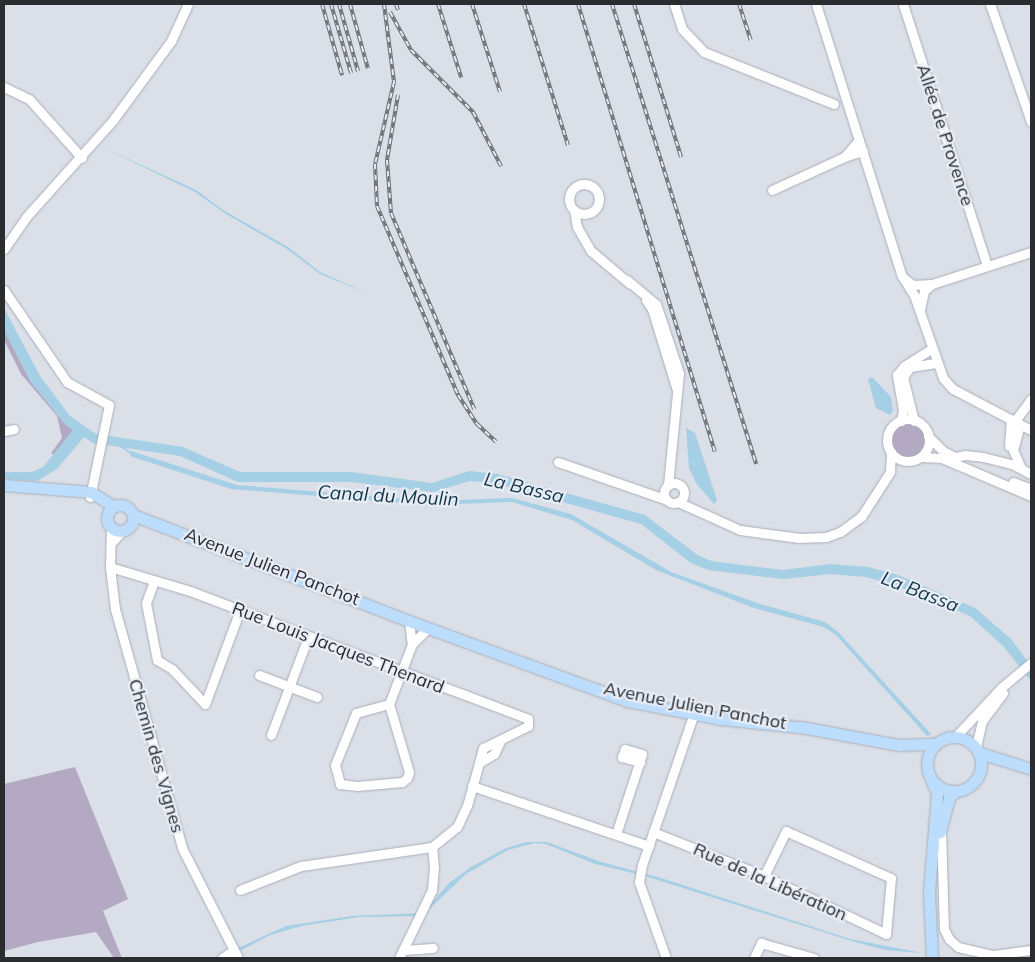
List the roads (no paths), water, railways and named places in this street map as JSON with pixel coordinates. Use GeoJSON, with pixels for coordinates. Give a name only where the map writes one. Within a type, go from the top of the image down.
{"type":"FeatureCollection","features":[{"type":"Feature","properties":{"kind":"main road"},"geometry":{"type":"LineString","coordinates":[[4,485],[91,495],[111,511]]}},
{"type":"Feature","properties":{"kind":"main road"},"geometry":{"type":"LineString","coordinates":[[126,506],[133,519],[123,530],[111,526],[111,511],[126,506]]}},
{"type":"Feature","properties":{"kind":"main road","name":"Avenue Julien Panchot"},"geometry":{"type":"LineString","coordinates":[[133,519],[166,527],[409,621],[583,684],[695,710],[899,744],[935,744]]}},
{"type":"Feature","properties":{"kind":"main road","name":"Avenue Julien Panchot"},"geometry":{"type":"LineString","coordinates":[[378,608],[417,619],[465,641]]}},
{"type":"Feature","properties":{"kind":"main road"},"geometry":{"type":"LineString","coordinates":[[932,958],[929,892],[937,794],[927,763],[935,744],[945,738],[956,736],[968,740],[978,750],[1030,768]]}},
{"type":"Feature","properties":{"kind":"main road","name":"Avenue Julien Panchot"},"geometry":{"type":"LineString","coordinates":[[899,744],[927,763]]}},
{"type":"Feature","properties":{"kind":"main road"},"geometry":{"type":"LineString","coordinates":[[940,958],[935,891],[941,829],[949,798],[956,791],[972,785],[981,770],[978,750]]}},
{"type":"Feature","properties":{"kind":"main road"},"geometry":{"type":"LineString","coordinates":[[981,770],[998,764],[1030,768]]}},
{"type":"Feature","properties":{"kind":"main road"},"geometry":{"type":"LineString","coordinates":[[931,779],[946,790],[956,791]]}},
{"type":"Feature","properties":{"kind":"street"},"geometry":{"type":"LineString","coordinates":[[4,249],[26,216],[82,158],[171,41],[188,4]]}},
{"type":"Feature","properties":{"kind":"street"},"geometry":{"type":"LineString","coordinates":[[674,4],[682,30],[704,52],[834,104],[851,115]]}},
{"type":"Feature","properties":{"kind":"street"},"geometry":{"type":"LineString","coordinates":[[816,4],[902,276],[920,310],[936,364],[943,378],[953,389],[1031,430]]}},
{"type":"Feature","properties":{"kind":"street","name":"Allée de Provence"},"geometry":{"type":"LineString","coordinates":[[903,4],[987,266]]}},
{"type":"Feature","properties":{"kind":"street"},"geometry":{"type":"LineString","coordinates":[[991,4],[1005,40],[1031,122]]}},
{"type":"Feature","properties":{"kind":"street"},"geometry":{"type":"LineString","coordinates":[[4,87],[29,99],[82,158]]}},
{"type":"Feature","properties":{"kind":"street"},"geometry":{"type":"LineString","coordinates":[[834,104],[847,102]]}},
{"type":"Feature","properties":{"kind":"street"},"geometry":{"type":"LineString","coordinates":[[844,157],[859,140]]}},
{"type":"Feature","properties":{"kind":"street"},"geometry":{"type":"LineString","coordinates":[[772,190],[844,157],[863,151]]}},
{"type":"Feature","properties":{"kind":"street"},"geometry":{"type":"LineString","coordinates":[[574,210],[588,213],[596,209],[599,197],[596,189],[585,184],[575,186],[570,195],[574,210],[582,237],[591,251],[650,297],[661,312],[679,372],[673,461],[667,486],[667,500]]}},
{"type":"Feature","properties":{"kind":"street"},"geometry":{"type":"LineString","coordinates":[[582,237],[588,213]]}},
{"type":"Feature","properties":{"kind":"street"},"geometry":{"type":"LineString","coordinates":[[902,276],[913,285],[932,284],[1031,252]]}},
{"type":"Feature","properties":{"kind":"street"},"geometry":{"type":"LineString","coordinates":[[920,310],[924,291],[932,284]]}},
{"type":"Feature","properties":{"kind":"street"},"geometry":{"type":"LineString","coordinates":[[4,290],[67,382],[109,405],[91,495]]}},
{"type":"Feature","properties":{"kind":"street"},"geometry":{"type":"LineString","coordinates":[[890,472],[888,433],[901,421],[903,410],[897,376],[904,366],[932,349]]}},
{"type":"Feature","properties":{"kind":"street"},"geometry":{"type":"LineString","coordinates":[[914,421],[902,377],[910,367],[936,364]]}},
{"type":"Feature","properties":{"kind":"street"},"geometry":{"type":"LineString","coordinates":[[1018,466],[1009,453],[1015,422],[1031,399]]}},
{"type":"Feature","properties":{"kind":"street"},"geometry":{"type":"LineString","coordinates":[[901,421],[914,421],[923,426],[928,436],[943,451],[1031,489]]}},
{"type":"Feature","properties":{"kind":"street"},"geometry":{"type":"LineString","coordinates":[[4,431],[14,428]]}},
{"type":"Feature","properties":{"kind":"street"},"geometry":{"type":"LineString","coordinates":[[921,457],[928,447],[928,436]]}},
{"type":"Feature","properties":{"kind":"street"},"geometry":{"type":"LineString","coordinates":[[890,452],[906,461]]}},
{"type":"Feature","properties":{"kind":"street"},"geometry":{"type":"LineString","coordinates":[[955,457],[965,455],[1018,466],[1031,474]]}},
{"type":"Feature","properties":{"kind":"street"},"geometry":{"type":"LineString","coordinates":[[558,462],[643,493],[678,502],[740,530],[799,538],[826,537],[840,532],[862,517],[890,472],[906,461],[921,457],[942,458],[1031,496]]}},
{"type":"Feature","properties":{"kind":"street"},"geometry":{"type":"LineString","coordinates":[[673,461],[682,489],[697,510]]}},
{"type":"Feature","properties":{"kind":"street"},"geometry":{"type":"LineString","coordinates":[[643,493],[667,486],[682,489]]}},
{"type":"Feature","properties":{"kind":"street"},"geometry":{"type":"LineString","coordinates":[[678,502],[682,489]]}},
{"type":"Feature","properties":{"kind":"street","name":"Chemin des Vignes"},"geometry":{"type":"LineString","coordinates":[[111,526],[110,567],[115,609],[182,848],[236,954]]}},
{"type":"Feature","properties":{"kind":"street"},"geometry":{"type":"LineString","coordinates":[[112,542],[123,530]]}},
{"type":"Feature","properties":{"kind":"street","name":"Rue Louis Jacques Thenard"},"geometry":{"type":"LineString","coordinates":[[110,567],[240,610],[528,719],[528,726],[483,748],[457,827],[432,847]]}},
{"type":"Feature","properties":{"kind":"street"},"geometry":{"type":"LineString","coordinates":[[154,581],[146,603],[157,660],[172,669],[205,704],[240,610]]}},
{"type":"Feature","properties":{"kind":"street"},"geometry":{"type":"LineString","coordinates":[[409,621],[412,644]]}},
{"type":"Feature","properties":{"kind":"street"},"geometry":{"type":"LineString","coordinates":[[389,704],[356,713],[335,765],[340,784],[348,787],[402,782],[407,778],[409,772],[389,704],[412,644],[428,628]]}},
{"type":"Feature","properties":{"kind":"street"},"geometry":{"type":"LineString","coordinates":[[271,736],[308,637]]}},
{"type":"Feature","properties":{"kind":"street"},"geometry":{"type":"LineString","coordinates":[[956,736],[1031,664]]}},
{"type":"Feature","properties":{"kind":"street"},"geometry":{"type":"LineString","coordinates":[[978,750],[978,736],[987,713],[1019,675],[1031,670]]}},
{"type":"Feature","properties":{"kind":"street"},"geometry":{"type":"LineString","coordinates":[[260,675],[317,697]]}},
{"type":"Feature","properties":{"kind":"street"},"geometry":{"type":"LineString","coordinates":[[666,958],[639,882],[648,846],[695,710]]}},
{"type":"Feature","properties":{"kind":"street"},"geometry":{"type":"LineString","coordinates":[[616,834],[640,762]]}},
{"type":"Feature","properties":{"kind":"street"},"geometry":{"type":"LineString","coordinates":[[472,786],[648,846]]}},
{"type":"Feature","properties":{"kind":"street"},"geometry":{"type":"LineString","coordinates":[[941,829],[944,929],[949,939],[958,947],[994,955],[1031,950]]}},
{"type":"Feature","properties":{"kind":"street","name":"Rue de la Libération"},"geometry":{"type":"LineString","coordinates":[[653,832],[764,876],[886,934],[891,878],[786,831],[764,876]]}},
{"type":"Feature","properties":{"kind":"street"},"geometry":{"type":"LineString","coordinates":[[240,890],[301,866],[432,847],[434,868],[432,890],[401,954]]}},
{"type":"Feature","properties":{"kind":"street"},"geometry":{"type":"LineString","coordinates":[[754,958],[761,943],[812,958]]}},
{"type":"Feature","properties":{"kind":"street"},"geometry":{"type":"LineString","coordinates":[[401,954],[433,948]]}},
{"type":"Feature","properties":{"kind":"street"},"geometry":{"type":"LineString","coordinates":[[222,958],[236,954]]}},
{"type":"Feature","properties":{"kind":"water"},"geometry":{"type":"Polygon","coordinates":[[[98,145],[196,190],[223,210],[288,247],[320,272],[370,294],[320,274],[287,249],[226,214],[195,192],[98,145]]]}},
{"type":"Feature","properties":{"kind":"water","name":"La Bassa"},"geometry":{"type":"Polygon","coordinates":[[[4,308],[40,376],[70,416],[96,434],[183,447],[240,472],[351,472],[432,483],[469,471],[497,474],[645,515],[696,554],[711,561],[783,570],[830,564],[868,567],[898,575],[975,608],[1011,639],[1031,666],[1031,681],[1003,646],[970,616],[895,585],[866,577],[830,574],[783,579],[708,570],[691,563],[641,524],[495,483],[470,481],[433,492],[350,482],[238,482],[180,456],[93,443],[84,437],[57,469],[37,481],[4,479],[4,472],[32,472],[43,467],[73,430],[64,423],[31,382],[4,330],[4,308]]]}},
{"type":"Feature","properties":{"kind":"water"},"geometry":{"type":"Polygon","coordinates":[[[872,377],[891,397],[893,411],[890,415],[876,408],[868,379],[872,377]]]}},
{"type":"Feature","properties":{"kind":"water"},"geometry":{"type":"Polygon","coordinates":[[[686,428],[695,433],[717,500],[714,504],[696,483],[689,468],[686,428]]]}},
{"type":"Feature","properties":{"kind":"water"},"geometry":{"type":"Polygon","coordinates":[[[131,451],[237,485],[432,501],[512,498],[571,514],[671,572],[757,603],[825,622],[838,632],[931,734],[927,736],[836,635],[824,627],[754,608],[656,570],[572,520],[512,502],[431,505],[231,489],[130,456],[131,451]]]}},
{"type":"Feature","properties":{"kind":"water"},"geometry":{"type":"Polygon","coordinates":[[[527,842],[547,842],[601,862],[658,877],[850,939],[922,953],[885,950],[855,942],[645,876],[595,864],[546,844],[535,843],[508,850],[466,874],[422,916],[359,917],[301,926],[270,935],[238,952],[236,949],[286,926],[352,916],[423,913],[449,883],[471,867],[506,848],[527,842]]]}},
{"type":"Feature","properties":{"kind":"waterway","name":"Canal du Moulin"},"geometry":{"type":"LineString","coordinates":[[118,444],[132,454]]}},
{"type":"Feature","properties":{"kind":"railway"},"geometry":{"type":"LineString","coordinates":[[322,4],[342,75]]}},
{"type":"Feature","properties":{"kind":"railway"},"geometry":{"type":"LineString","coordinates":[[331,4],[351,73]]}},
{"type":"Feature","properties":{"kind":"railway"},"geometry":{"type":"LineString","coordinates":[[339,4],[358,71]]}},
{"type":"Feature","properties":{"kind":"railway"},"geometry":{"type":"LineString","coordinates":[[350,4],[368,69]]}},
{"type":"Feature","properties":{"kind":"railway"},"geometry":{"type":"LineString","coordinates":[[384,4],[394,82],[375,164],[377,206],[458,395],[477,424],[496,442]]}},
{"type":"Feature","properties":{"kind":"railway"},"geometry":{"type":"LineString","coordinates":[[396,4],[398,10]]}},
{"type":"Feature","properties":{"kind":"railway"},"geometry":{"type":"LineString","coordinates":[[438,4],[461,77]]}},
{"type":"Feature","properties":{"kind":"railway"},"geometry":{"type":"LineString","coordinates":[[472,4],[500,92]]}},
{"type":"Feature","properties":{"kind":"railway"},"geometry":{"type":"LineString","coordinates":[[524,4],[568,145]]}},
{"type":"Feature","properties":{"kind":"railway"},"geometry":{"type":"LineString","coordinates":[[578,4],[715,451]]}},
{"type":"Feature","properties":{"kind":"railway"},"geometry":{"type":"LineString","coordinates":[[612,4],[756,464]]}},
{"type":"Feature","properties":{"kind":"railway"},"geometry":{"type":"LineString","coordinates":[[634,4],[681,157]]}},
{"type":"Feature","properties":{"kind":"railway"},"geometry":{"type":"LineString","coordinates":[[739,4],[751,40]]}},
{"type":"Feature","properties":{"kind":"railway"},"geometry":{"type":"LineString","coordinates":[[390,12],[411,50],[473,112],[501,166]]}},
{"type":"Feature","properties":{"kind":"railway"},"geometry":{"type":"LineString","coordinates":[[398,95],[387,160],[391,213],[474,409]]}}]}
